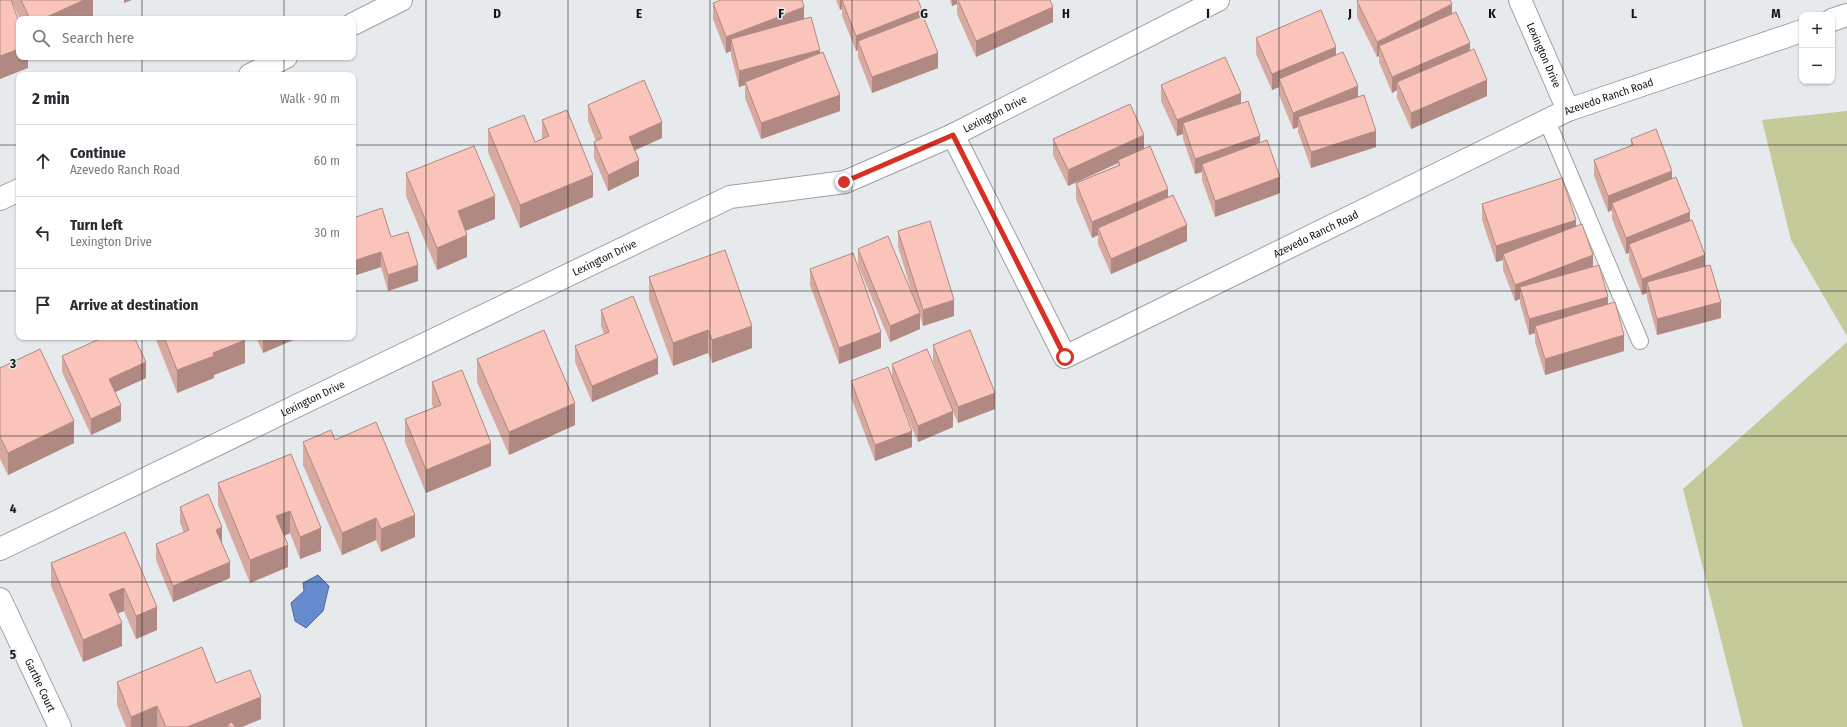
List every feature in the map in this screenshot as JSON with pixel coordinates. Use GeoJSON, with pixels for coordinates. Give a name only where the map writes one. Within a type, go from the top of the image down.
{"type":"FeatureCollection","features":[{"type":"Feature","properties":{"kind":"street"},"geometry":{"type":"LineString","coordinates":[[356,22],[400,0]]}},
{"type":"Feature","properties":{"kind":"street","name":"Lexington Drive"},"geometry":{"type":"LineString","coordinates":[[0,549],[730,197],[844,182],[953,135],[1218,0]]}},
{"type":"Feature","properties":{"kind":"street","name":"Lexington Drive"},"geometry":{"type":"LineString","coordinates":[[1520,0],[1568,110]]}},
{"type":"Feature","properties":{"kind":"street"},"geometry":{"type":"LineString","coordinates":[[1835,19],[1847,15]]}},
{"type":"Feature","properties":{"kind":"street","name":"Azevedo Ranch Road"},"geometry":{"type":"LineString","coordinates":[[953,135],[1065,357],[1568,110],[1799,32]]}},
{"type":"Feature","properties":{"kind":"street"},"geometry":{"type":"LineString","coordinates":[[256,72],[280,60]]}},
{"type":"Feature","properties":{"kind":"street"},"geometry":{"type":"LineString","coordinates":[[0,199],[16,191]]}},
{"type":"Feature","properties":{"kind":"street","name":"Garthe Court"},"geometry":{"type":"LineString","coordinates":[[0,599],[60,727]]}},
{"type":"Feature","properties":{"kind":"lane"},"geometry":{"type":"LineString","coordinates":[[1548,121],[1640,341]]}},
{"type":"Feature","properties":{"kind":"green space"},"geometry":{"type":"Polygon","coordinates":[[[1847,111],[1847,336],[1791,240],[1762,120],[1847,111]]]}},
{"type":"Feature","properties":{"kind":"green space"},"geometry":{"type":"Polygon","coordinates":[[[1847,342],[1847,727],[1743,727],[1683,489],[1847,342]]]}},
{"type":"Feature","properties":{"kind":"water"},"geometry":{"type":"Polygon","coordinates":[[[318,575],[329,586],[323,611],[306,628],[295,621],[291,603],[304,591],[303,583],[318,575]]]}},
{"type":"Feature","properties":{"kind":"building"},"geometry":{"type":"Polygon","coordinates":[[[0,0],[11,0],[17,16],[16,50],[0,56],[0,0]]]}},
{"type":"Feature","properties":{"kind":"building"},"geometry":{"type":"Polygon","coordinates":[[[21,0],[84,0],[49,16],[29,16],[21,0]]]}},
{"type":"Feature","properties":{"kind":"building"},"geometry":{"type":"Polygon","coordinates":[[[721,0],[802,0],[804,7],[726,37],[713,3],[721,0]]]}},
{"type":"Feature","properties":{"kind":"building"},"geometry":{"type":"Polygon","coordinates":[[[842,0],[918,0],[922,10],[856,36],[842,0]]]}},
{"type":"Feature","properties":{"kind":"building"},"geometry":{"type":"Polygon","coordinates":[[[958,0],[1050,0],[1053,7],[976,41],[958,0]]]}},
{"type":"Feature","properties":{"kind":"building"},"geometry":{"type":"Polygon","coordinates":[[[1450,0],[1452,4],[1377,42],[1357,1],[1450,0]]]}},
{"type":"Feature","properties":{"kind":"building"},"geometry":{"type":"Polygon","coordinates":[[[1321,10],[1336,47],[1272,74],[1256,38],[1321,10]]]}},
{"type":"Feature","properties":{"kind":"building"},"geometry":{"type":"Polygon","coordinates":[[[1456,12],[1470,43],[1392,77],[1379,46],[1456,12]]]}},
{"type":"Feature","properties":{"kind":"building"},"geometry":{"type":"Polygon","coordinates":[[[923,16],[938,53],[872,77],[858,41],[923,16]]]}},
{"type":"Feature","properties":{"kind":"building"},"geometry":{"type":"Polygon","coordinates":[[[811,17],[820,50],[739,71],[731,39],[811,17]]]}},
{"type":"Feature","properties":{"kind":"building"},"geometry":{"type":"Polygon","coordinates":[[[1474,49],[1487,80],[1411,113],[1397,82],[1474,49]]]}},
{"type":"Feature","properties":{"kind":"building"},"geometry":{"type":"Polygon","coordinates":[[[823,52],[840,95],[761,123],[745,82],[823,52]]]}},
{"type":"Feature","properties":{"kind":"building"},"geometry":{"type":"Polygon","coordinates":[[[1343,52],[1358,86],[1293,113],[1279,79],[1343,52]]]}},
{"type":"Feature","properties":{"kind":"building"},"geometry":{"type":"Polygon","coordinates":[[[1225,57],[1241,93],[1177,120],[1161,85],[1225,57]]]}},
{"type":"Feature","properties":{"kind":"building"},"geometry":{"type":"Polygon","coordinates":[[[644,80],[662,122],[629,137],[639,160],[608,175],[594,142],[602,138],[588,105],[644,80]]]}},
{"type":"Feature","properties":{"kind":"building"},"geometry":{"type":"Polygon","coordinates":[[[1364,95],[1376,131],[1311,152],[1298,117],[1364,95]]]}},
{"type":"Feature","properties":{"kind":"building"},"geometry":{"type":"Polygon","coordinates":[[[1248,101],[1260,136],[1195,159],[1183,123],[1248,101]]]}},
{"type":"Feature","properties":{"kind":"building"},"geometry":{"type":"Polygon","coordinates":[[[1130,104],[1144,135],[1068,170],[1053,139],[1130,104]]]}},
{"type":"Feature","properties":{"kind":"building"},"geometry":{"type":"Polygon","coordinates":[[[567,110],[593,175],[520,205],[488,129],[524,115],[535,142],[549,136],[542,120],[567,110]]]}},
{"type":"Feature","properties":{"kind":"building"},"geometry":{"type":"Polygon","coordinates":[[[1656,129],[1672,171],[1608,196],[1594,160],[1633,145],[1631,139],[1656,129]]]}},
{"type":"Feature","properties":{"kind":"building"},"geometry":{"type":"Polygon","coordinates":[[[1267,140],[1280,177],[1215,201],[1202,164],[1267,140]]]}},
{"type":"Feature","properties":{"kind":"building"},"geometry":{"type":"Polygon","coordinates":[[[474,146],[495,196],[458,211],[467,235],[437,248],[406,173],[474,146]]]}},
{"type":"Feature","properties":{"kind":"building"},"geometry":{"type":"Polygon","coordinates":[[[1150,146],[1168,189],[1092,222],[1076,183],[1120,165],[1118,160],[1150,146]]]}},
{"type":"Feature","properties":{"kind":"building"},"geometry":{"type":"Polygon","coordinates":[[[1676,177],[1690,212],[1626,238],[1612,203],[1676,177]]]}},
{"type":"Feature","properties":{"kind":"building"},"geometry":{"type":"Polygon","coordinates":[[[1562,178],[1576,220],[1496,246],[1482,204],[1562,178]]]}},
{"type":"Feature","properties":{"kind":"building"},"geometry":{"type":"Polygon","coordinates":[[[1173,195],[1187,225],[1111,259],[1098,228],[1173,195]]]}},
{"type":"Feature","properties":{"kind":"building"},"geometry":{"type":"Polygon","coordinates":[[[382,208],[391,237],[408,232],[418,265],[388,275],[381,252],[356,260],[356,217],[382,208]]]}},
{"type":"Feature","properties":{"kind":"building"},"geometry":{"type":"Polygon","coordinates":[[[1692,220],[1705,255],[1642,279],[1629,244],[1692,220]]]}},
{"type":"Feature","properties":{"kind":"building"},"geometry":{"type":"Polygon","coordinates":[[[930,221],[954,300],[923,310],[898,231],[930,221]]]}},
{"type":"Feature","properties":{"kind":"building"},"geometry":{"type":"Polygon","coordinates":[[[1582,224],[1593,255],[1515,285],[1503,254],[1582,224]]]}},
{"type":"Feature","properties":{"kind":"building"},"geometry":{"type":"Polygon","coordinates":[[[888,236],[920,313],[890,326],[858,249],[888,236]]]}},
{"type":"Feature","properties":{"kind":"building"},"geometry":{"type":"Polygon","coordinates":[[[725,250],[752,326],[712,340],[708,330],[673,343],[649,277],[725,250]]]}},
{"type":"Feature","properties":{"kind":"building"},"geometry":{"type":"Polygon","coordinates":[[[853,253],[881,332],[839,348],[810,269],[853,253]]]}},
{"type":"Feature","properties":{"kind":"building"},"geometry":{"type":"Polygon","coordinates":[[[1599,265],[1608,297],[1529,319],[1520,287],[1599,265]]]}},
{"type":"Feature","properties":{"kind":"building"},"geometry":{"type":"Polygon","coordinates":[[[1710,265],[1721,302],[1657,319],[1647,282],[1710,265]]]}},
{"type":"Feature","properties":{"kind":"building"},"geometry":{"type":"Polygon","coordinates":[[[633,296],[658,358],[592,386],[575,346],[609,332],[601,310],[633,296]]]}},
{"type":"Feature","properties":{"kind":"building"},"geometry":{"type":"Polygon","coordinates":[[[1615,302],[1624,335],[1545,359],[1535,326],[1615,302]]]}},
{"type":"Feature","properties":{"kind":"building"},"geometry":{"type":"Polygon","coordinates":[[[544,330],[575,403],[509,432],[477,359],[544,330]]]}},
{"type":"Feature","properties":{"kind":"building"},"geometry":{"type":"Polygon","coordinates":[[[970,330],[995,393],[958,407],[933,345],[970,330]]]}},
{"type":"Feature","properties":{"kind":"building"},"geometry":{"type":"Polygon","coordinates":[[[97,340],[135,340],[146,362],[109,379],[121,405],[91,419],[62,356],[97,340]]]}},
{"type":"Feature","properties":{"kind":"building"},"geometry":{"type":"Polygon","coordinates":[[[165,340],[245,340],[213,353],[214,356],[177,370],[165,340]]]}},
{"type":"Feature","properties":{"kind":"building"},"geometry":{"type":"Polygon","coordinates":[[[40,349],[74,421],[8,453],[0,437],[0,368],[40,349]]]}},
{"type":"Feature","properties":{"kind":"building"},"geometry":{"type":"Polygon","coordinates":[[[927,349],[953,411],[918,426],[892,364],[927,349]]]}},
{"type":"Feature","properties":{"kind":"building"},"geometry":{"type":"Polygon","coordinates":[[[888,367],[912,431],[875,445],[851,381],[888,367]]]}},
{"type":"Feature","properties":{"kind":"building"},"geometry":{"type":"Polygon","coordinates":[[[462,370],[491,443],[426,470],[405,419],[441,405],[432,382],[462,370]]]}},
{"type":"Feature","properties":{"kind":"building"},"geometry":{"type":"Polygon","coordinates":[[[376,422],[415,515],[381,529],[376,518],[342,533],[303,442],[331,430],[335,440],[376,422]]]}},
{"type":"Feature","properties":{"kind":"building"},"geometry":{"type":"Polygon","coordinates":[[[291,454],[321,528],[300,537],[290,511],[276,516],[288,545],[250,560],[218,483],[291,454]]]}},
{"type":"Feature","properties":{"kind":"building"},"geometry":{"type":"Polygon","coordinates":[[[208,494],[222,527],[216,530],[230,562],[173,586],[156,544],[189,530],[180,507],[208,494]]]}},
{"type":"Feature","properties":{"kind":"building"},"geometry":{"type":"Polygon","coordinates":[[[125,532],[157,607],[136,616],[124,588],[109,594],[122,623],[83,640],[51,563],[125,532]]]}},
{"type":"Feature","properties":{"kind":"building"},"geometry":{"type":"Polygon","coordinates":[[[202,647],[216,683],[250,670],[261,697],[187,727],[166,727],[157,706],[131,717],[117,682],[202,647]]]}},
{"type":"Feature","properties":{"kind":"building"},"geometry":{"type":"Polygon","coordinates":[[[231,722],[236,727],[227,727],[231,722]]]}},
{"type":"Feature","properties":{"kind":"route"},"geometry":{"type":"LineString","coordinates":[[844,182],[953,135],[1065,357]]}}]}
